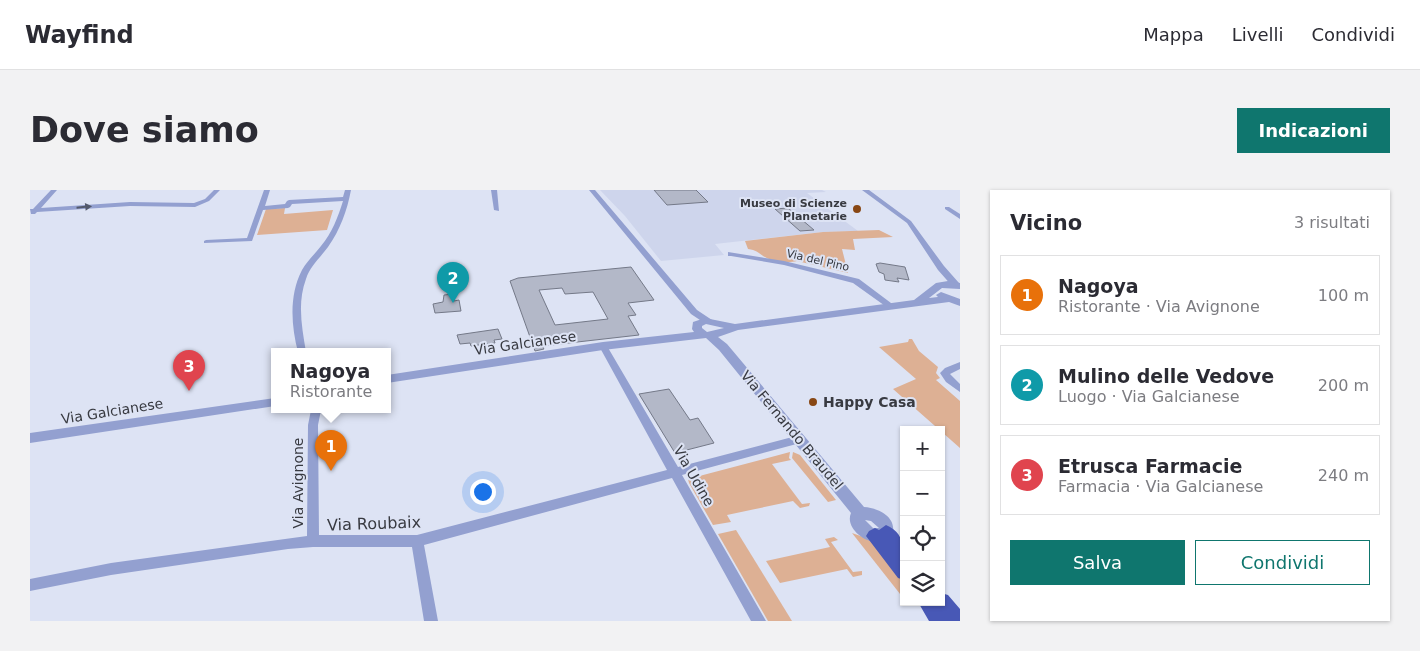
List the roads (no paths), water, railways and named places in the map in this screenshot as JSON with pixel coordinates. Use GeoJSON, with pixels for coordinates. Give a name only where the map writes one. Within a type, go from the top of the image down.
{"type":"FeatureCollection","features":[{"type":"Feature","properties":{"kind":"highway"},"geometry":{"type":"LineString","coordinates":[[880,535],[900,552]]}},
{"type":"Feature","properties":{"kind":"highway"},"geometry":{"type":"LineString","coordinates":[[880,535],[900,566]]}},
{"type":"Feature","properties":{"kind":"highway"},"geometry":{"type":"LineString","coordinates":[[930,606],[940,621]]}},
{"type":"Feature","properties":{"kind":"highway"},"geometry":{"type":"LineString","coordinates":[[945,606],[958,621]]}},
{"type":"Feature","properties":{"kind":"street"},"geometry":{"type":"LineString","coordinates":[[32,213],[54,190]]}},
{"type":"Feature","properties":{"kind":"street"},"geometry":{"type":"LineString","coordinates":[[32,213],[130,204],[195,205],[208,200],[217,190]]}},
{"type":"Feature","properties":{"kind":"street"},"geometry":{"type":"LineString","coordinates":[[206,242],[250,240],[267,190]]}},
{"type":"Feature","properties":{"kind":"street"},"geometry":{"type":"LineString","coordinates":[[301,348],[296,318],[298,293],[305,270],[326,244],[340,222],[348,190]]}},
{"type":"Feature","properties":{"kind":"street"},"geometry":{"type":"LineString","coordinates":[[494,190],[497,210]]}},
{"type":"Feature","properties":{"kind":"street"},"geometry":{"type":"LineString","coordinates":[[592,190],[709,329]]}},
{"type":"Feature","properties":{"kind":"street"},"geometry":{"type":"LineString","coordinates":[[865,190],[910,222],[941,268],[958,286]]}},
{"type":"Feature","properties":{"kind":"street"},"geometry":{"type":"LineString","coordinates":[[262,208],[288,206],[289,202],[346,199]]}},
{"type":"Feature","properties":{"kind":"street"},"geometry":{"type":"LineString","coordinates":[[947,208],[960,217]]}},
{"type":"Feature","properties":{"kind":"street","name":"Via del Pino"},"geometry":{"type":"LineString","coordinates":[[731,254],[784,263],[856,280],[891,306]]}},
{"type":"Feature","properties":{"kind":"street"},"geometry":{"type":"LineString","coordinates":[[941,268],[938,287],[958,286]]}},
{"type":"Feature","properties":{"kind":"street","name":"Via Galcianese"},"geometry":{"type":"LineString","coordinates":[[917,302],[938,287],[948,299]]}},
{"type":"Feature","properties":{"kind":"street","name":"Via Galcianese"},"geometry":{"type":"LineString","coordinates":[[391,378],[667,338],[709,329],[917,302],[948,299],[960,303]]}},
{"type":"Feature","properties":{"kind":"street","name":"Via Fernando Braudel"},"geometry":{"type":"LineString","coordinates":[[709,329],[860,513],[867,513],[880,519],[886,526],[880,535]]}},
{"type":"Feature","properties":{"kind":"street","name":"Via Udine"},"geometry":{"type":"LineString","coordinates":[[603,346],[759,621]]}},
{"type":"Feature","properties":{"kind":"street"},"geometry":{"type":"LineString","coordinates":[[960,365],[945,373],[949,380],[960,389]]}},
{"type":"Feature","properties":{"kind":"street","name":"Via Galcianese"},"geometry":{"type":"LineString","coordinates":[[30,438],[271,401]]}},
{"type":"Feature","properties":{"kind":"street","name":"Via Avignone"},"geometry":{"type":"LineString","coordinates":[[309,413],[313,425]]}},
{"type":"Feature","properties":{"kind":"street","name":"Via Avignone"},"geometry":{"type":"LineString","coordinates":[[313,541],[313,425],[315,413]]}},
{"type":"Feature","properties":{"kind":"street","name":"Via Roubaix"},"geometry":{"type":"LineString","coordinates":[[30,585],[110,569],[288,543],[313,541],[416,541],[800,439]]}},
{"type":"Feature","properties":{"kind":"street"},"geometry":{"type":"LineString","coordinates":[[416,541],[431,621]]}},
{"type":"Feature","properties":{"kind":"place","name":"Museo di Scienze Planetarie"},"geometry":{"type":"Point","coordinates":[857,209]}},
{"type":"Feature","properties":{"kind":"place","name":"Mulino delle Vedove"},"geometry":{"type":"Point","coordinates":[453,303]}},
{"type":"Feature","properties":{"kind":"place","name":"Etrusca Farmacie"},"geometry":{"type":"Point","coordinates":[189,391]}},
{"type":"Feature","properties":{"kind":"place","name":"Happy Casa"},"geometry":{"type":"Point","coordinates":[813,402]}},
{"type":"Feature","properties":{"kind":"place","name":"Nagoya"},"geometry":{"type":"Point","coordinates":[331,471]}}]}
